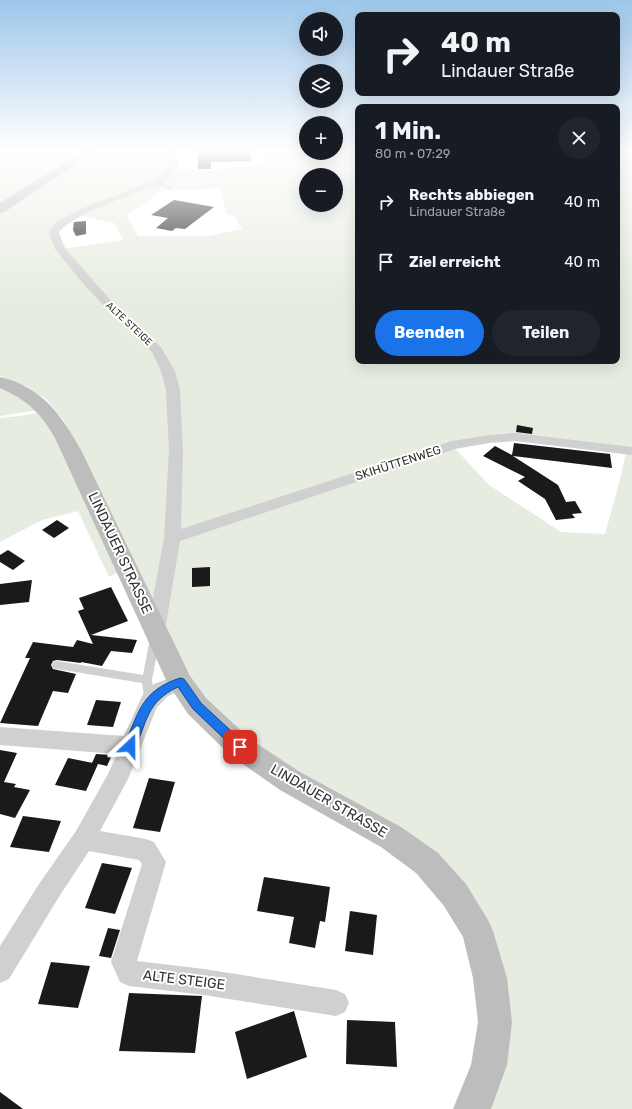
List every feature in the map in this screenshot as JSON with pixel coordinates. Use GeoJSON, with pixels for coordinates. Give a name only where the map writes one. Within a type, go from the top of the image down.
{"type":"FeatureCollection","features":[{"type":"Feature","properties":{"kind":"main road"},"geometry":{"type":"LineString","coordinates":[[0,209],[10,203]]}},
{"type":"Feature","properties":{"kind":"main road","name":"LINDAUER STRASSE"},"geometry":{"type":"LineString","coordinates":[[0,382],[22,390],[40,403],[56,423],[72,452],[180,682],[197,706],[240,747],[290,780],[391,838],[427,862],[455,895],[477,931],[490,978],[494,1022],[488,1066],[472,1109]]}},
{"type":"Feature","properties":{"kind":"street","name":"ALTE STEIGE"},"geometry":{"type":"LineString","coordinates":[[105,203],[86,210],[58,226],[54,233],[60,249],[70,261],[108,304],[157,350],[168,371],[173,390],[176,450],[172,538],[156,630]]}},
{"type":"Feature","properties":{"kind":"street","name":"SKIHÜTTENWEG"},"geometry":{"type":"LineString","coordinates":[[172,538],[452,445],[489,439],[515,437],[632,451]]}},
{"type":"Feature","properties":{"kind":"street"},"geometry":{"type":"LineString","coordinates":[[0,970],[48,892],[84,839],[117,779],[149,702],[161,690],[180,682]]}},
{"type":"Feature","properties":{"kind":"street"},"geometry":{"type":"LineString","coordinates":[[0,736],[130,746]]}},
{"type":"Feature","properties":{"kind":"street","name":"ALTE STEIGE"},"geometry":{"type":"LineString","coordinates":[[84,839],[146,850],[154,862],[124,962],[129,973],[204,982],[336,1003]]}},
{"type":"Feature","properties":{"kind":"lane"},"geometry":{"type":"LineString","coordinates":[[149,702],[147,680],[156,630]]}},
{"type":"Feature","properties":{"kind":"lane"},"geometry":{"type":"LineString","coordinates":[[57,665],[147,680]]}},
{"type":"Feature","properties":{"kind":"shaded area"},"geometry":{"type":"Polygon","coordinates":[[[0,203],[6,203],[0,207],[0,203]]]}},
{"type":"Feature","properties":{"kind":"shaded area"},"geometry":{"type":"Polygon","coordinates":[[[12,203],[101,203],[85,209],[52,233],[155,351],[171,390],[168,538],[156,608],[80,450],[64,421],[47,400],[28,387],[0,376],[0,211],[12,203]]]}},
{"type":"Feature","properties":{"kind":"shaded area"},"geometry":{"type":"Polygon","coordinates":[[[110,203],[144,203],[126,215],[138,236],[208,236],[242,229],[235,217],[226,214],[224,203],[299,203],[299,212],[343,212],[343,203],[355,203],[355,364],[620,364],[620,203],[632,203],[632,1109],[483,1109],[499,1070],[463,890],[246,741],[204,702],[189,678],[163,625],[175,539],[170,371],[63,249],[123,240],[114,223],[78,215],[110,203]],[[516,438],[453,446],[489,485],[561,532],[605,534],[626,452],[516,438]]]}},
{"type":"Feature","properties":{"kind":"shaded area"},"geometry":{"type":"Polygon","coordinates":[[[0,385],[40,410],[0,416],[0,385]]]}},
{"type":"Feature","properties":{"kind":"shaded area"},"geometry":{"type":"Polygon","coordinates":[[[41,412],[52,425],[122,571],[109,577],[78,511],[42,520],[0,542],[0,418],[41,412]]]}},
{"type":"Feature","properties":{"kind":"building"},"geometry":{"type":"Polygon","coordinates":[[[170,203],[190,203],[214,207],[185,229],[176,228],[172,231],[156,228],[168,218],[151,215],[170,203]]]}},
{"type":"Feature","properties":{"kind":"building"},"geometry":{"type":"Polygon","coordinates":[[[86,221],[86,234],[76,236],[73,230],[74,222],[86,221]]]}},
{"type":"Feature","properties":{"kind":"building"},"geometry":{"type":"Polygon","coordinates":[[[517,425],[533,428],[532,434],[516,432],[517,425]]]}},
{"type":"Feature","properties":{"kind":"building"},"geometry":{"type":"Polygon","coordinates":[[[514,443],[610,454],[612,468],[513,456],[558,485],[566,502],[575,501],[582,513],[572,514],[575,518],[556,520],[545,499],[518,481],[525,477],[483,456],[495,446],[512,455],[514,443]]]}},
{"type":"Feature","properties":{"kind":"building"},"geometry":{"type":"Polygon","coordinates":[[[57,520],[69,528],[54,538],[42,530],[57,520]]]}},
{"type":"Feature","properties":{"kind":"building"},"geometry":{"type":"Polygon","coordinates":[[[8,550],[25,561],[13,570],[0,562],[0,555],[8,550]]]}},
{"type":"Feature","properties":{"kind":"building"},"geometry":{"type":"Polygon","coordinates":[[[210,567],[210,586],[192,587],[192,568],[210,567]]]}},
{"type":"Feature","properties":{"kind":"building"},"geometry":{"type":"Polygon","coordinates":[[[32,580],[29,602],[0,605],[0,584],[32,580]]]}},
{"type":"Feature","properties":{"kind":"building"},"geometry":{"type":"Polygon","coordinates":[[[111,587],[128,621],[91,635],[137,640],[132,653],[111,651],[102,666],[81,662],[53,661],[51,665],[53,669],[76,674],[68,693],[53,691],[38,726],[0,723],[30,658],[25,658],[33,642],[73,647],[77,640],[93,644],[78,611],[84,609],[79,598],[111,587]]]}},
{"type":"Feature","properties":{"kind":"building"},"geometry":{"type":"Polygon","coordinates":[[[96,700],[121,702],[113,727],[87,725],[96,700]]]}},
{"type":"Feature","properties":{"kind":"building"},"geometry":{"type":"Polygon","coordinates":[[[0,750],[17,753],[4,782],[16,784],[14,787],[30,790],[15,818],[0,814],[0,750]]]}},
{"type":"Feature","properties":{"kind":"building"},"geometry":{"type":"Polygon","coordinates":[[[96,754],[112,755],[107,766],[98,764],[86,791],[55,785],[68,758],[92,763],[96,754]]]}},
{"type":"Feature","properties":{"kind":"building"},"geometry":{"type":"Polygon","coordinates":[[[149,778],[175,782],[160,832],[133,828],[149,778]]]}},
{"type":"Feature","properties":{"kind":"building"},"geometry":{"type":"Polygon","coordinates":[[[23,816],[61,821],[49,852],[10,847],[23,816]]]}},
{"type":"Feature","properties":{"kind":"building"},"geometry":{"type":"Polygon","coordinates":[[[102,863],[132,868],[115,914],[85,908],[102,863]]]}},
{"type":"Feature","properties":{"kind":"building"},"geometry":{"type":"Polygon","coordinates":[[[264,877],[330,887],[325,922],[320,921],[315,948],[289,943],[294,917],[257,911],[264,877]]]}},
{"type":"Feature","properties":{"kind":"building"},"geometry":{"type":"Polygon","coordinates":[[[350,911],[377,915],[373,955],[345,951],[350,911]]]}},
{"type":"Feature","properties":{"kind":"building"},"geometry":{"type":"Polygon","coordinates":[[[108,928],[120,930],[111,958],[99,956],[108,928]]]}},
{"type":"Feature","properties":{"kind":"building"},"geometry":{"type":"Polygon","coordinates":[[[51,962],[90,966],[78,1008],[38,1004],[51,962]]]}},
{"type":"Feature","properties":{"kind":"building"},"geometry":{"type":"Polygon","coordinates":[[[129,993],[202,996],[195,1053],[119,1051],[129,993]]]}},
{"type":"Feature","properties":{"kind":"building"},"geometry":{"type":"Polygon","coordinates":[[[294,1011],[307,1057],[247,1079],[235,1032],[294,1011]]]}},
{"type":"Feature","properties":{"kind":"building"},"geometry":{"type":"Polygon","coordinates":[[[347,1020],[395,1022],[397,1067],[346,1064],[347,1020]]]}},
{"type":"Feature","properties":{"kind":"building"},"geometry":{"type":"Polygon","coordinates":[[[0,1092],[23,1109],[0,1109],[0,1092]]]}},
{"type":"Feature","properties":{"kind":"route"},"geometry":{"type":"LineString","coordinates":[[130,746],[149,702],[161,690],[180,682],[197,706],[240,747]]}}]}
